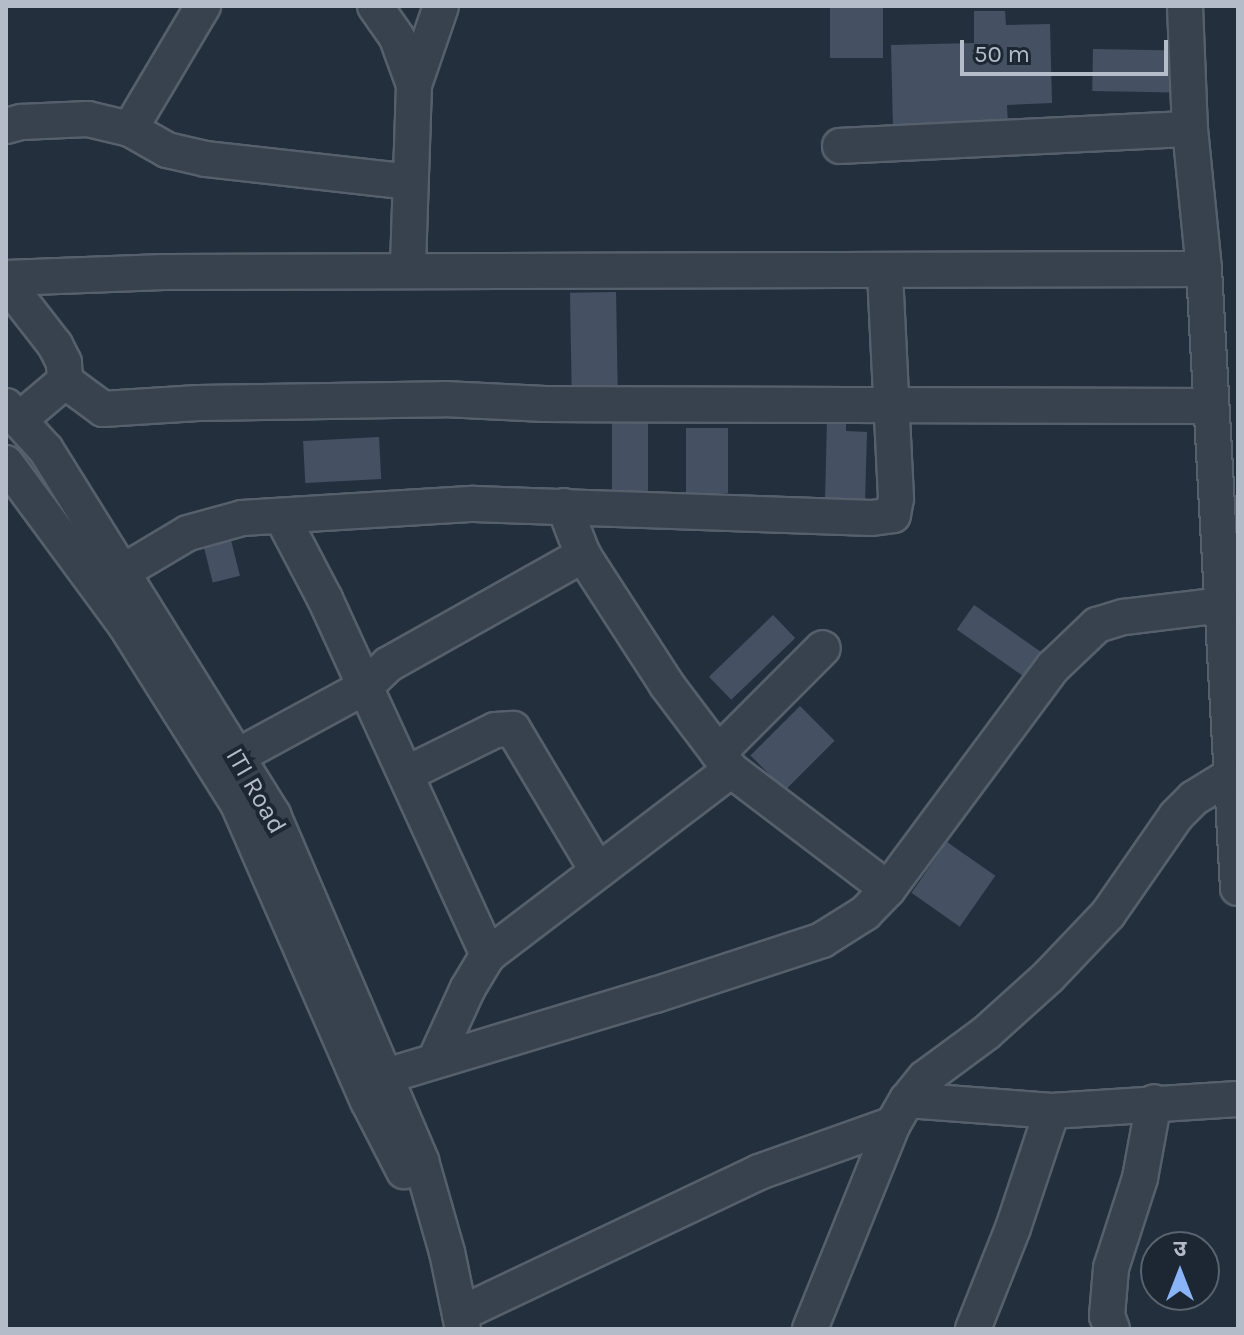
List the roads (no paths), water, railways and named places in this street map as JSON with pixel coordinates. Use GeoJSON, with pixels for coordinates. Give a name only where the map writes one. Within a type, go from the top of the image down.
{"type":"FeatureCollection","features":[{"type":"Feature","properties":{"kind":"street"},"geometry":{"type":"LineString","coordinates":[[130,129],[203,6]]}},
{"type":"Feature","properties":{"kind":"street"},"geometry":{"type":"LineString","coordinates":[[375,6],[397,38],[414,85]]}},
{"type":"Feature","properties":{"kind":"street"},"geometry":{"type":"LineString","coordinates":[[408,270],[414,85],[441,6]]}},
{"type":"Feature","properties":{"kind":"street"},"geometry":{"type":"LineString","coordinates":[[1185,6],[1190,129],[1204,269],[1223,605],[1233,688],[1230,776],[1238,888]]}},
{"type":"Feature","properties":{"kind":"street"},"geometry":{"type":"LineString","coordinates":[[6,126],[21,122],[88,119],[130,129],[167,150],[206,159],[410,182]]}},
{"type":"Feature","properties":{"kind":"street"},"geometry":{"type":"LineString","coordinates":[[840,146],[1190,129]]}},
{"type":"Feature","properties":{"kind":"street"},"geometry":{"type":"LineString","coordinates":[[6,280],[164,272],[1204,269]]}},
{"type":"Feature","properties":{"kind":"street"},"geometry":{"type":"LineString","coordinates":[[124,571],[202,528],[242,518],[474,504],[872,518],[893,515],[896,498],[885,270]]}},
{"type":"Feature","properties":{"kind":"street"},"geometry":{"type":"LineString","coordinates":[[6,280],[55,345],[64,363],[65,381]]}},
{"type":"Feature","properties":{"kind":"street"},"geometry":{"type":"LineString","coordinates":[[65,381],[103,409],[198,403],[444,399],[545,404],[1211,406]]}},
{"type":"Feature","properties":{"kind":"street"},"geometry":{"type":"LineString","coordinates":[[12,413],[65,381]]}},
{"type":"Feature","properties":{"kind":"street","name":"ITI Road"},"geometry":{"type":"LineString","coordinates":[[12,413],[46,450],[273,815],[421,1161],[447,1252],[461,1321]]}},
{"type":"Feature","properties":{"kind":"street","name":"ITI Road"},"geometry":{"type":"LineString","coordinates":[[6,463],[126,626],[238,804],[368,1101],[400,1165],[434,1214]]}},
{"type":"Feature","properties":{"kind":"street"},"geometry":{"type":"LineString","coordinates":[[564,506],[583,555],[667,685],[725,761],[888,889]]}},
{"type":"Feature","properties":{"kind":"street"},"geometry":{"type":"LineString","coordinates":[[282,517],[406,774],[488,955]]}},
{"type":"Feature","properties":{"kind":"street"},"geometry":{"type":"LineString","coordinates":[[236,757],[365,687],[374,675],[389,664],[583,555]]}},
{"type":"Feature","properties":{"kind":"street"},"geometry":{"type":"LineString","coordinates":[[386,1076],[655,995],[822,940],[865,913],[888,889],[1053,667],[1097,625],[1124,617],[1223,605]]}},
{"type":"Feature","properties":{"kind":"street"},"geometry":{"type":"LineString","coordinates":[[435,1060],[468,988],[488,955],[597,870],[725,761],[823,648]]}},
{"type":"Feature","properties":{"kind":"street"},"geometry":{"type":"LineString","coordinates":[[406,774],[495,730],[513,729],[597,870]]}},
{"type":"Feature","properties":{"kind":"street"},"geometry":{"type":"LineString","coordinates":[[810,1329],[900,1112],[925,1078],[986,1033],[1049,976],[1108,914],[1176,816],[1194,798],[1230,776]]}},
{"type":"Feature","properties":{"kind":"street"},"geometry":{"type":"LineString","coordinates":[[461,1321],[759,1172],[900,1112],[1052,1111],[1154,1102],[1238,1099]]}},
{"type":"Feature","properties":{"kind":"street"},"geometry":{"type":"LineString","coordinates":[[1112,1329],[1107,1316],[1111,1268],[1140,1178],[1154,1102]]}},
{"type":"Feature","properties":{"kind":"street"},"geometry":{"type":"LineString","coordinates":[[973,1329],[1013,1228],[1052,1111]]}}]}
